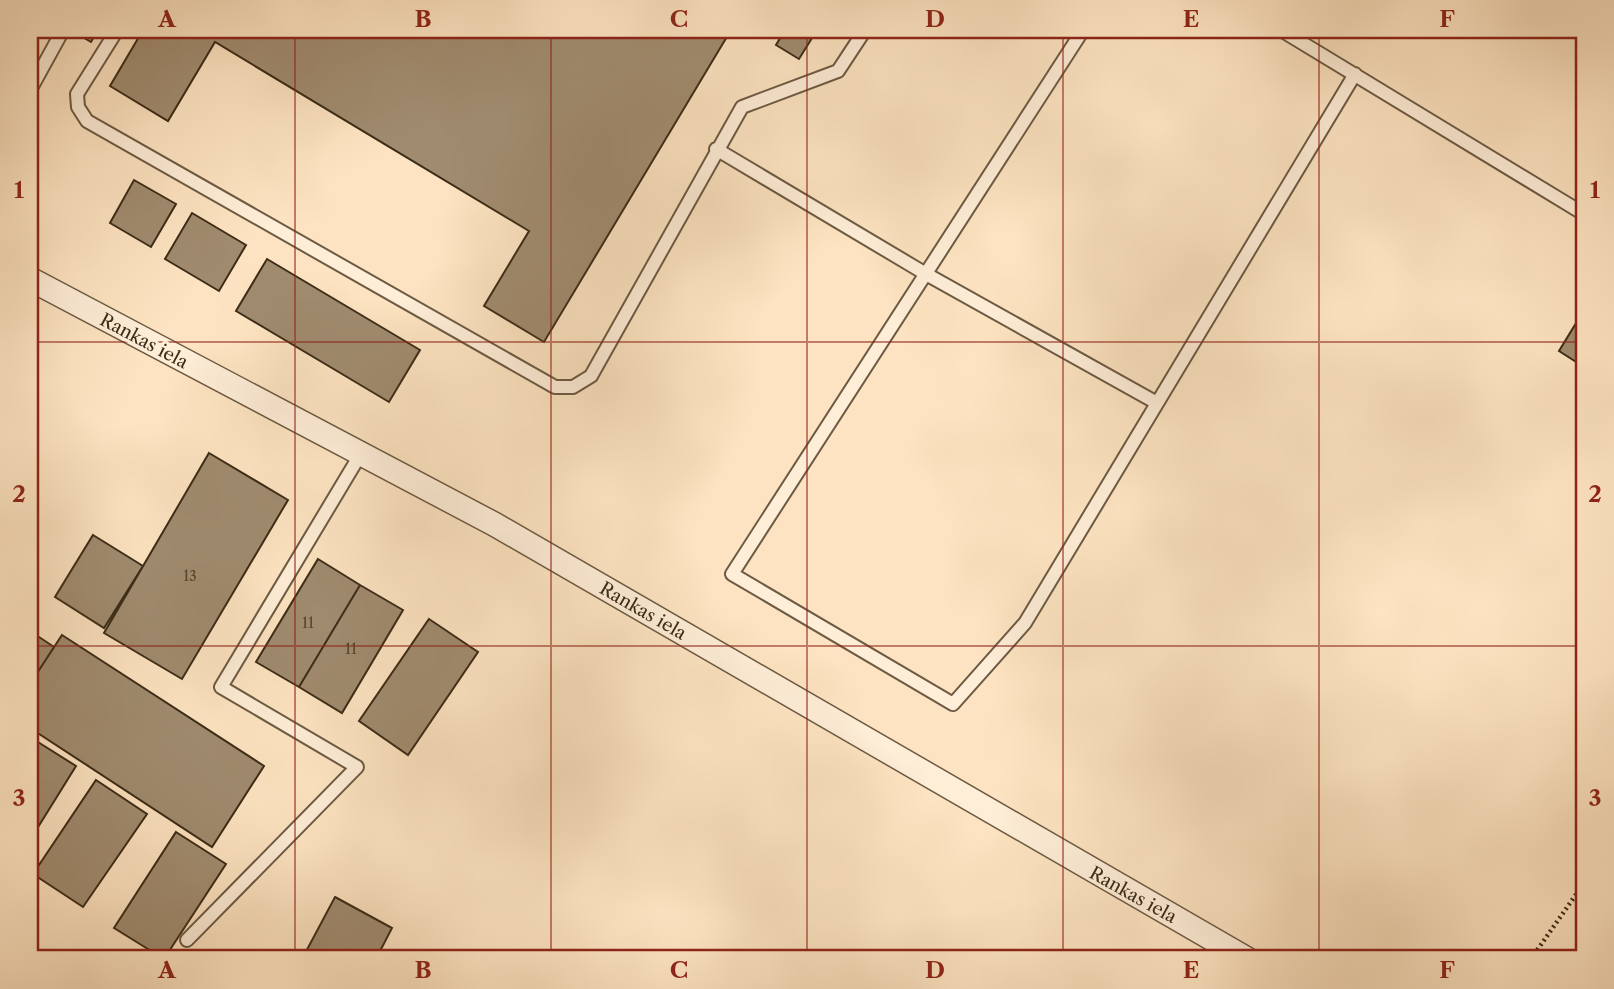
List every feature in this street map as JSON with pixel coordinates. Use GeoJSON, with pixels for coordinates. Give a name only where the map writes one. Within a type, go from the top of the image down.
{"type":"FeatureCollection","features":[{"type":"Feature","properties":{"kind":"street","name":"Rankas iela"},"geometry":{"type":"LineString","coordinates":[[30,279],[494,524],[1247,959]]}},
{"type":"Feature","properties":{"kind":"lane"},"geometry":{"type":"LineString","coordinates":[[30,90],[63,30]]}},
{"type":"Feature","properties":{"kind":"lane"},"geometry":{"type":"LineString","coordinates":[[117,30],[77,94],[78,107],[87,121],[555,387],[573,387],[591,376],[741,107],[838,71],[865,30]]}},
{"type":"Feature","properties":{"kind":"lane"},"geometry":{"type":"LineString","coordinates":[[1083,30],[732,574],[953,704],[1025,623],[1354,74]]}},
{"type":"Feature","properties":{"kind":"lane"},"geometry":{"type":"LineString","coordinates":[[1281,30],[1584,214]]}},
{"type":"Feature","properties":{"kind":"lane"},"geometry":{"type":"LineString","coordinates":[[716,149],[926,274],[1157,403]]}},
{"type":"Feature","properties":{"kind":"lane"},"geometry":{"type":"LineString","coordinates":[[187,940],[358,767],[221,687],[360,455]]}},
{"type":"Feature","properties":{"kind":"path"},"geometry":{"type":"LineString","coordinates":[[1531,959],[1584,883]]}},
{"type":"Feature","properties":{"kind":"building"},"geometry":{"type":"Polygon","coordinates":[[[83,30],[98,30],[91,42],[79,35],[83,30]]]}},
{"type":"Feature","properties":{"kind":"building"},"geometry":{"type":"Polygon","coordinates":[[[143,30],[731,30],[544,342],[484,306],[529,231],[215,42],[168,121],[110,86],[143,30]]]}},
{"type":"Feature","properties":{"kind":"building"},"geometry":{"type":"Polygon","coordinates":[[[785,30],[817,30],[799,59],[776,45],[785,30]]]}},
{"type":"Feature","properties":{"kind":"building"},"geometry":{"type":"Polygon","coordinates":[[[134,180],[176,204],[151,247],[110,223],[134,180]]]}},
{"type":"Feature","properties":{"kind":"building"},"geometry":{"type":"Polygon","coordinates":[[[192,213],[246,245],[219,291],[165,259],[192,213]]]}},
{"type":"Feature","properties":{"kind":"building"},"geometry":{"type":"Polygon","coordinates":[[[267,259],[420,350],[389,402],[236,311],[267,259]]]}},
{"type":"Feature","properties":{"kind":"building"},"geometry":{"type":"Polygon","coordinates":[[[1584,310],[1584,367],[1559,351],[1584,310]]]}},
{"type":"Feature","properties":{"kind":"building"},"geometry":{"type":"Polygon","coordinates":[[[209,453],[288,500],[182,679],[104,633],[209,453]]]}},
{"type":"Feature","properties":{"kind":"building"},"geometry":{"type":"Polygon","coordinates":[[[93,535],[143,566],[104,628],[55,597],[93,535]]]}},
{"type":"Feature","properties":{"kind":"building"},"geometry":{"type":"Polygon","coordinates":[[[318,559],[360,585],[299,687],[256,662],[318,559]]]}},
{"type":"Feature","properties":{"kind":"building"},"geometry":{"type":"Polygon","coordinates":[[[360,585],[403,610],[342,713],[299,687],[360,585]]]}},
{"type":"Feature","properties":{"kind":"building"},"geometry":{"type":"Polygon","coordinates":[[[429,619],[478,652],[408,755],[359,721],[429,619]]]}},
{"type":"Feature","properties":{"kind":"building"},"geometry":{"type":"Polygon","coordinates":[[[30,631],[54,647],[30,684],[30,631]]]}},
{"type":"Feature","properties":{"kind":"building"},"geometry":{"type":"Polygon","coordinates":[[[62,635],[264,766],[212,847],[30,728],[30,684],[62,635]]]}},
{"type":"Feature","properties":{"kind":"building"},"geometry":{"type":"Polygon","coordinates":[[[30,737],[76,766],[30,840],[30,737]]]}},
{"type":"Feature","properties":{"kind":"building"},"geometry":{"type":"Polygon","coordinates":[[[96,780],[147,814],[83,907],[33,874],[96,780]]]}},
{"type":"Feature","properties":{"kind":"building"},"geometry":{"type":"Polygon","coordinates":[[[176,832],[226,864],[164,959],[114,928],[176,832]]]}},
{"type":"Feature","properties":{"kind":"building"},"geometry":{"type":"Polygon","coordinates":[[[335,897],[392,928],[376,959],[302,959],[335,897]]]}}]}
